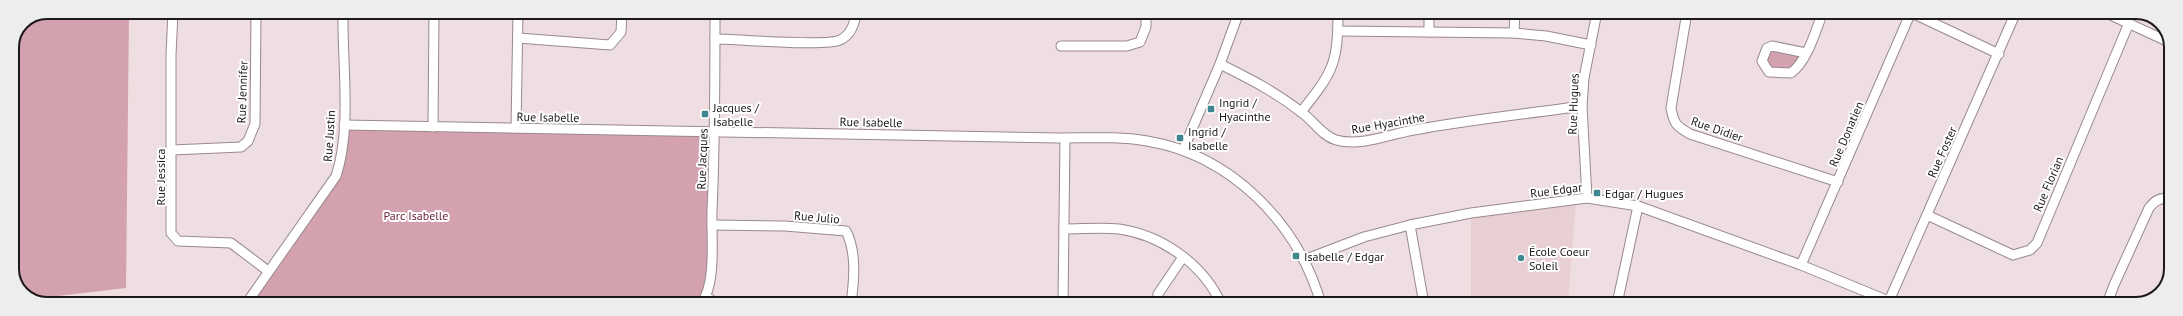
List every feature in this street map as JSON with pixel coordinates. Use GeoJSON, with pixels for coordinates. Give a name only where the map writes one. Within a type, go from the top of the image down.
{"type":"FeatureCollection","features":[{"type":"Feature","properties":{"kind":"street","name":"Rue Jessica"},"geometry":{"type":"LineString","coordinates":[[174,19],[171,55],[171,233],[178,241],[231,243],[268,272]]}},
{"type":"Feature","properties":{"kind":"street","name":"Rue Jennifer"},"geometry":{"type":"LineString","coordinates":[[172,150],[241,147],[248,141],[255,124],[256,19]]}},
{"type":"Feature","properties":{"kind":"street","name":"Rue Justin"},"geometry":{"type":"LineString","coordinates":[[251,297],[336,176],[342,159],[344,125],[343,19]]}},
{"type":"Feature","properties":{"kind":"street"},"geometry":{"type":"LineString","coordinates":[[433,127],[434,19]]}},
{"type":"Feature","properties":{"kind":"street"},"geometry":{"type":"LineString","coordinates":[[516,128],[518,19]]}},
{"type":"Feature","properties":{"kind":"street"},"geometry":{"type":"LineString","coordinates":[[518,38],[610,45],[621,32],[622,19]]}},
{"type":"Feature","properties":{"kind":"street","name":"Rue Jacques"},"geometry":{"type":"LineString","coordinates":[[705,297],[711,271],[715,132],[715,19]]}},
{"type":"Feature","properties":{"kind":"street"},"geometry":{"type":"LineString","coordinates":[[715,39],[821,43],[841,40],[854,25],[855,19]]}},
{"type":"Feature","properties":{"kind":"street"},"geometry":{"type":"LineString","coordinates":[[1061,46],[1127,46],[1140,42],[1146,27],[1146,19]]}},
{"type":"Feature","properties":{"kind":"street"},"geometry":{"type":"LineString","coordinates":[[1183,150],[1220,64],[1236,19]]}},
{"type":"Feature","properties":{"kind":"street"},"geometry":{"type":"LineString","coordinates":[[1301,112],[1326,80],[1332,69],[1338,50],[1338,19]]}},
{"type":"Feature","properties":{"kind":"street"},"geometry":{"type":"LineString","coordinates":[[1429,19],[1429,32]]}},
{"type":"Feature","properties":{"kind":"street"},"geometry":{"type":"LineString","coordinates":[[1514,33],[1515,19]]}},
{"type":"Feature","properties":{"kind":"street","name":"Rue Hugues"},"geometry":{"type":"LineString","coordinates":[[1587,198],[1584,172],[1582,106],[1584,78],[1596,19]]}},
{"type":"Feature","properties":{"kind":"street","name":"Rue Didier"},"geometry":{"type":"LineString","coordinates":[[1686,19],[1671,108],[1673,120],[1677,127],[1690,134],[1838,182]]}},
{"type":"Feature","properties":{"kind":"street"},"geometry":{"type":"LineString","coordinates":[[1806,53],[1772,46],[1767,48],[1762,61],[1769,72],[1791,73],[1798,68],[1806,53],[1820,19]]}},
{"type":"Feature","properties":{"kind":"street","name":"Rue Donatien"},"geometry":{"type":"LineString","coordinates":[[1801,265],[1907,19]]}},
{"type":"Feature","properties":{"kind":"street"},"geometry":{"type":"LineString","coordinates":[[1925,19],[1998,54]]}},
{"type":"Feature","properties":{"kind":"street","name":"Rue Foster"},"geometry":{"type":"LineString","coordinates":[[1895,297],[1927,215],[2013,19]]}},
{"type":"Feature","properties":{"kind":"street"},"geometry":{"type":"LineString","coordinates":[[2122,19],[2163,39]]}},
{"type":"Feature","properties":{"kind":"street","name":"Rue Florian"},"geometry":{"type":"LineString","coordinates":[[1927,215],[2013,255],[2030,250],[2036,243],[2129,22]]}},
{"type":"Feature","properties":{"kind":"street"},"geometry":{"type":"LineString","coordinates":[[1338,31],[1514,33],[1546,36],[1591,45]]}},
{"type":"Feature","properties":{"kind":"street","name":"Rue Hyacinthe"},"geometry":{"type":"LineString","coordinates":[[1220,64],[1260,83],[1301,112],[1335,140],[1346,142],[1369,140],[1414,130],[1582,106]]}},
{"type":"Feature","properties":{"kind":"street","name":"Rue Isabelle"},"geometry":{"type":"LineString","coordinates":[[344,125],[1065,138],[1110,136],[1148,141],[1183,150],[1226,172],[1256,196],[1278,219],[1304,260],[1318,297]]}},
{"type":"Feature","properties":{"kind":"street"},"geometry":{"type":"LineString","coordinates":[[1064,297],[1065,138]]}},
{"type":"Feature","properties":{"kind":"street","name":"Rue Edgar"},"geometry":{"type":"LineString","coordinates":[[1304,260],[1364,237],[1410,225],[1471,213],[1587,198],[1638,206],[1801,265],[1881,297]]}},
{"type":"Feature","properties":{"kind":"street"},"geometry":{"type":"LineString","coordinates":[[2110,297],[2149,208],[2154,201],[2164,198]]}},
{"type":"Feature","properties":{"kind":"street"},"geometry":{"type":"LineString","coordinates":[[1620,297],[1638,206]]}},
{"type":"Feature","properties":{"kind":"street","name":"Rue Julio"},"geometry":{"type":"LineString","coordinates":[[712,225],[785,226],[846,231],[850,238],[854,266],[852,297]]}},
{"type":"Feature","properties":{"kind":"street"},"geometry":{"type":"LineString","coordinates":[[1410,225],[1423,297]]}},
{"type":"Feature","properties":{"kind":"street"},"geometry":{"type":"LineString","coordinates":[[1064,229],[1118,229],[1150,236],[1183,257],[1199,270],[1215,290],[1218,297]]}},
{"type":"Feature","properties":{"kind":"street"},"geometry":{"type":"LineString","coordinates":[[1158,297],[1158,294],[1183,257]]}},
{"type":"Feature","properties":{"kind":"shaded area","name":"École Coeur Soleil"},"geometry":{"type":"Polygon","coordinates":[[[1576,199],[1569,297],[1471,297],[1471,213],[1576,199]]]}},
{"type":"Feature","properties":{"kind":"green space"},"geometry":{"type":"Polygon","coordinates":[[[47,19],[129,19],[126,288],[43,297],[38,296],[27,289],[20,276],[19,47],[21,36],[24,31],[36,21],[47,19]]]}},
{"type":"Feature","properties":{"kind":"green space"},"geometry":{"type":"Polygon","coordinates":[[[1767,48],[1806,53],[1798,68],[1769,72],[1762,61],[1767,48]]]}},
{"type":"Feature","properties":{"kind":"green space","name":"Parc Isabelle"},"geometry":{"type":"Polygon","coordinates":[[[344,125],[715,132],[711,271],[703,297],[253,297],[336,176],[344,125]]]}},
{"type":"Feature","properties":{"kind":"place","name":"Ingrid / Hyacinthe"},"geometry":{"type":"Point","coordinates":[1211,109]}},
{"type":"Feature","properties":{"kind":"place","name":"Jacques / Isabelle"},"geometry":{"type":"Point","coordinates":[705,114]}},
{"type":"Feature","properties":{"kind":"place","name":"Ingrid / Isabelle"},"geometry":{"type":"Point","coordinates":[1180,138]}},
{"type":"Feature","properties":{"kind":"place","name":"Edgar / Hugues"},"geometry":{"type":"Point","coordinates":[1597,193]}},
{"type":"Feature","properties":{"kind":"place","name":"Isabelle / Edgar"},"geometry":{"type":"Point","coordinates":[1296,256]}},
{"type":"Feature","properties":{"kind":"place","name":"École Coeur Soleil"},"geometry":{"type":"Point","coordinates":[1521,258]}}]}
